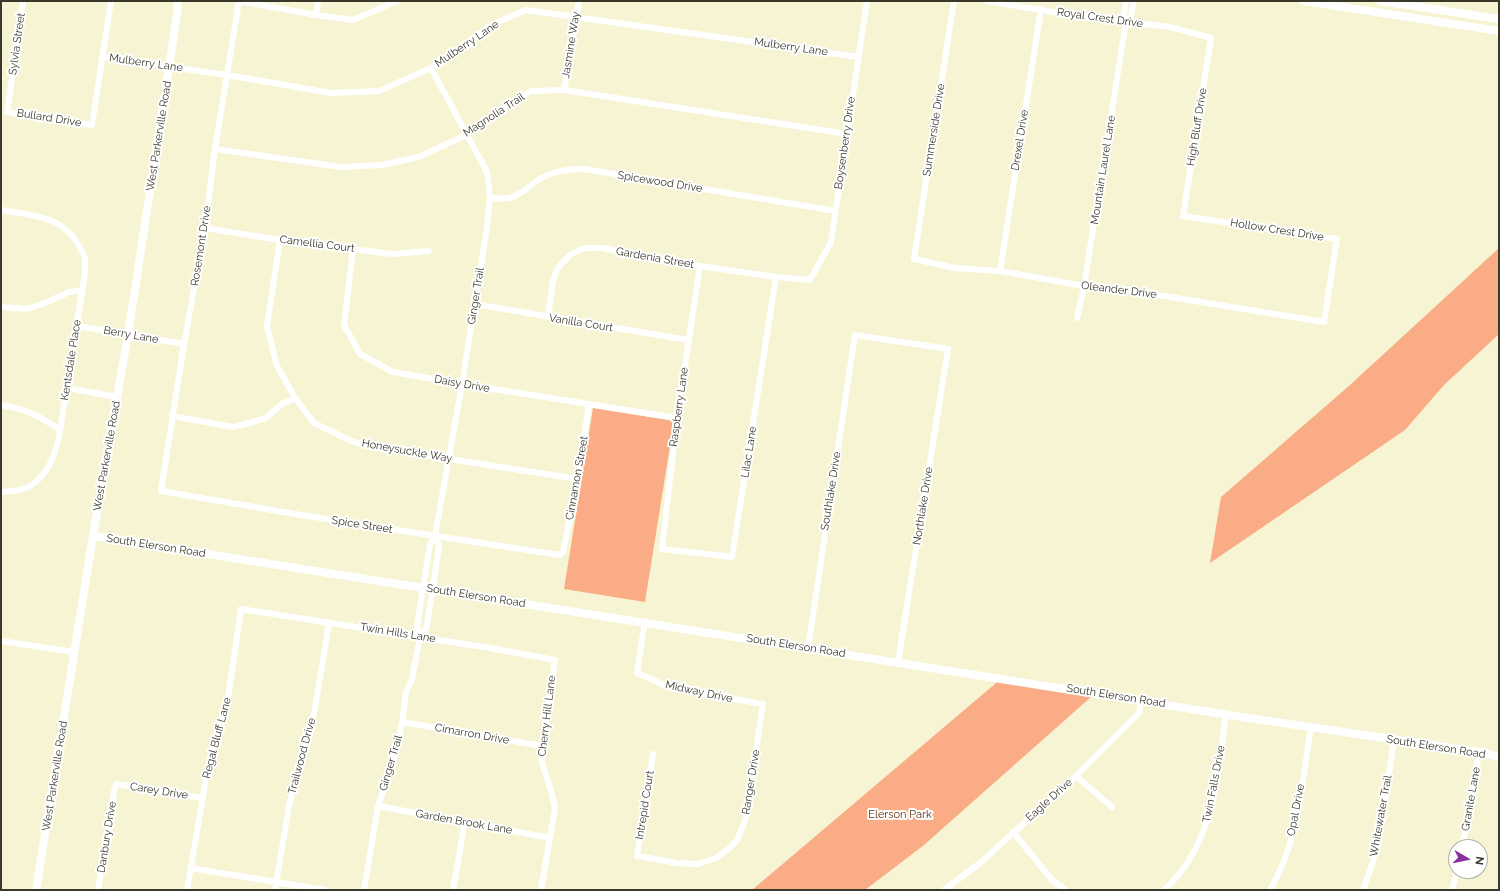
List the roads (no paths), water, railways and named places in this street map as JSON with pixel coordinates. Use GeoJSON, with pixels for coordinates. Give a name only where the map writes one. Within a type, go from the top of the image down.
{"type":"FeatureCollection","features":[{"type":"Feature","properties":{"kind":"street","name":"Sylvia Street"},"geometry":{"type":"LineString","coordinates":[[7,112],[23,1]]}},
{"type":"Feature","properties":{"kind":"street"},"geometry":{"type":"LineString","coordinates":[[102,57],[111,1]]}},
{"type":"Feature","properties":{"kind":"street","name":"West Parkerville Road"},"geometry":{"type":"LineString","coordinates":[[36,890],[93,536],[128,335],[170,66],[178,1]]}},
{"type":"Feature","properties":{"kind":"street","name":"West Parkerville Road"},"geometry":{"type":"LineString","coordinates":[[176,21],[181,1]]}},
{"type":"Feature","properties":{"kind":"street"},"geometry":{"type":"LineString","coordinates":[[239,1],[353,20],[397,1]]}},
{"type":"Feature","properties":{"kind":"street","name":"Rosemont Drive"},"geometry":{"type":"LineString","coordinates":[[161,491],[184,344],[205,228],[215,149],[239,1]]}},
{"type":"Feature","properties":{"kind":"street"},"geometry":{"type":"LineString","coordinates":[[316,15],[318,1]]}},
{"type":"Feature","properties":{"kind":"street","name":"Jasmine Way"},"geometry":{"type":"LineString","coordinates":[[564,90],[579,1]]}},
{"type":"Feature","properties":{"kind":"street","name":"Boysenberry Drive"},"geometry":{"type":"LineString","coordinates":[[810,280],[831,242],[867,1]]}},
{"type":"Feature","properties":{"kind":"street","name":"Summerside Drive"},"geometry":{"type":"LineString","coordinates":[[914,259],[954,1]]}},
{"type":"Feature","properties":{"kind":"street","name":"Royal Crest Drive"},"geometry":{"type":"LineString","coordinates":[[988,1],[1126,22],[1170,27],[1211,38]]}},
{"type":"Feature","properties":{"kind":"street","name":"Mountain Laurel Lane"},"geometry":{"type":"LineString","coordinates":[[1077,318],[1084,286],[1126,22],[1124,15],[1126,1]]}},
{"type":"Feature","properties":{"kind":"street","name":"Mountain Laurel Lane"},"geometry":{"type":"LineString","coordinates":[[1126,22],[1131,16],[1134,1]]}},
{"type":"Feature","properties":{"kind":"street"},"geometry":{"type":"LineString","coordinates":[[1304,1],[1499,31]]}},
{"type":"Feature","properties":{"kind":"street"},"geometry":{"type":"LineString","coordinates":[[1380,1],[1499,19]]}},
{"type":"Feature","properties":{"kind":"street","name":"Drexel Drive"},"geometry":{"type":"LineString","coordinates":[[1000,271],[1041,9]]}},
{"type":"Feature","properties":{"kind":"street","name":"Mulberry Lane"},"geometry":{"type":"LineString","coordinates":[[102,57],[170,66],[331,93],[379,91],[431,68],[493,24],[526,10],[858,57]]}},
{"type":"Feature","properties":{"kind":"street","name":"High Bluff Drive"},"geometry":{"type":"LineString","coordinates":[[1183,216],[1211,38]]}},
{"type":"Feature","properties":{"kind":"street","name":"Bullard Drive"},"geometry":{"type":"LineString","coordinates":[[7,112],[92,125],[102,57]]}},
{"type":"Feature","properties":{"kind":"street","name":"Ginger Trail"},"geometry":{"type":"LineString","coordinates":[[364,890],[378,806],[394,760],[402,722],[406,692],[412,679],[420,637],[417,626],[430,544],[435,536],[449,459],[487,228],[490,198],[487,172],[468,134],[431,68]]}},
{"type":"Feature","properties":{"kind":"street","name":"Magnolia Trail"},"geometry":{"type":"LineString","coordinates":[[215,149],[341,167],[381,165],[419,157],[468,134],[512,102],[531,91],[564,90],[846,134]]}},
{"type":"Feature","properties":{"kind":"street","name":"Spicewood Drive"},"geometry":{"type":"LineString","coordinates":[[490,198],[509,198],[522,193],[541,178],[554,172],[584,169],[836,210]]}},
{"type":"Feature","properties":{"kind":"street","name":"Kentsdale Place"},"geometry":{"type":"LineString","coordinates":[[1,210],[44,218],[56,222],[68,230],[84,257],[85,273],[60,430],[54,457],[44,476],[26,488],[1,492]]}},
{"type":"Feature","properties":{"kind":"street","name":"Hollow Crest Drive"},"geometry":{"type":"LineString","coordinates":[[1183,216],[1337,239],[1324,322]]}},
{"type":"Feature","properties":{"kind":"street","name":"Camellia Court"},"geometry":{"type":"LineString","coordinates":[[205,228],[280,240],[392,254],[429,251]]}},
{"type":"Feature","properties":{"kind":"street","name":"Honeysuckle Way"},"geometry":{"type":"LineString","coordinates":[[280,240],[268,326],[277,366],[295,398],[314,422],[351,441],[372,447],[578,479]]}},
{"type":"Feature","properties":{"kind":"street","name":"Gardenia Street"},"geometry":{"type":"LineString","coordinates":[[548,317],[553,281],[557,269],[571,254],[585,248],[602,248],[700,266],[776,277],[810,280]]}},
{"type":"Feature","properties":{"kind":"street","name":"Daisy Drive"},"geometry":{"type":"LineString","coordinates":[[353,249],[344,325],[360,354],[393,372],[677,418]]}},
{"type":"Feature","properties":{"kind":"street","name":"Oleander Drive"},"geometry":{"type":"LineString","coordinates":[[914,259],[955,268],[1000,271],[1084,286],[1127,290],[1324,322]]}},
{"type":"Feature","properties":{"kind":"street","name":"Raspberry Lane"},"geometry":{"type":"LineString","coordinates":[[662,549],[677,418],[700,266]]}},
{"type":"Feature","properties":{"kind":"street","name":"Lilac Lane"},"geometry":{"type":"LineString","coordinates":[[662,549],[732,557],[776,277]]}},
{"type":"Feature","properties":{"kind":"street"},"geometry":{"type":"LineString","coordinates":[[1,307],[27,309],[69,292],[82,290]]}},
{"type":"Feature","properties":{"kind":"street","name":"Vanilla Court"},"geometry":{"type":"LineString","coordinates":[[474,304],[688,340]]}},
{"type":"Feature","properties":{"kind":"street","name":"Berry Lane"},"geometry":{"type":"LineString","coordinates":[[77,326],[184,344]]}},
{"type":"Feature","properties":{"kind":"street","name":"Northlake Drive"},"geometry":{"type":"LineString","coordinates":[[855,335],[948,349],[898,662]]}},
{"type":"Feature","properties":{"kind":"street","name":"Southlake Drive"},"geometry":{"type":"LineString","coordinates":[[808,648],[855,335]]}},
{"type":"Feature","properties":{"kind":"street"},"geometry":{"type":"LineString","coordinates":[[66,388],[117,397]]}},
{"type":"Feature","properties":{"kind":"street"},"geometry":{"type":"LineString","coordinates":[[172,416],[232,427],[266,418],[282,404],[295,398]]}},
{"type":"Feature","properties":{"kind":"street","name":"Cinnamon Street"},"geometry":{"type":"LineString","coordinates":[[563,552],[578,479],[589,404]]}},
{"type":"Feature","properties":{"kind":"street"},"geometry":{"type":"LineString","coordinates":[[1,405],[14,407],[29,412],[46,420],[60,430]]}},
{"type":"Feature","properties":{"kind":"street","name":"Spice Street"},"geometry":{"type":"LineString","coordinates":[[161,491],[559,555],[563,552]]}},
{"type":"Feature","properties":{"kind":"street","name":"South Elerson Road"},"geometry":{"type":"LineString","coordinates":[[93,536],[645,621],[1226,714],[1479,752],[1499,757]]}},
{"type":"Feature","properties":{"kind":"street","name":"Ginger Trail"},"geometry":{"type":"LineString","coordinates":[[420,637],[426,629],[433,589],[439,545],[435,536]]}},
{"type":"Feature","properties":{"kind":"street","name":"Twin Hills Lane"},"geometry":{"type":"LineString","coordinates":[[241,609],[555,660]]}},
{"type":"Feature","properties":{"kind":"street","name":"Regal Bluff Lane"},"geometry":{"type":"LineString","coordinates":[[187,890],[202,798],[214,744],[226,712],[241,609]]}},
{"type":"Feature","properties":{"kind":"street","name":"Midway Drive"},"geometry":{"type":"LineString","coordinates":[[645,621],[637,673],[666,686],[681,690],[763,704]]}},
{"type":"Feature","properties":{"kind":"street","name":"Trailwood Drive"},"geometry":{"type":"LineString","coordinates":[[275,890],[297,773],[308,741],[315,708],[329,623]]}},
{"type":"Feature","properties":{"kind":"street"},"geometry":{"type":"LineString","coordinates":[[1,641],[74,652]]}},
{"type":"Feature","properties":{"kind":"street","name":"Cherry Hill Lane"},"geometry":{"type":"LineString","coordinates":[[541,890],[555,808],[542,764],[542,746],[555,660]]}},
{"type":"Feature","properties":{"kind":"street","name":"Eagle Drive"},"geometry":{"type":"LineString","coordinates":[[944,890],[980,863],[1076,776],[1139,713],[1141,700]]}},
{"type":"Feature","properties":{"kind":"street","name":"Ranger Drive"},"geometry":{"type":"LineString","coordinates":[[638,856],[688,864],[698,864],[716,858],[737,840],[745,821],[763,704]]}},
{"type":"Feature","properties":{"kind":"street","name":"Twin Falls Drive"},"geometry":{"type":"LineString","coordinates":[[1164,890],[1178,876],[1196,849],[1207,823],[1213,801],[1226,714]]}},
{"type":"Feature","properties":{"kind":"street","name":"Cimarron Drive"},"geometry":{"type":"LineString","coordinates":[[402,722],[542,746]]}},
{"type":"Feature","properties":{"kind":"street","name":"Opal Drive"},"geometry":{"type":"LineString","coordinates":[[1270,890],[1280,874],[1296,818],[1310,727]]}},
{"type":"Feature","properties":{"kind":"street","name":"Whitewater Trail"},"geometry":{"type":"LineString","coordinates":[[1363,890],[1373,862],[1383,814],[1394,740]]}},
{"type":"Feature","properties":{"kind":"street","name":"Granite Lane"},"geometry":{"type":"LineString","coordinates":[[1464,839],[1479,752]]}},
{"type":"Feature","properties":{"kind":"street","name":"Intrepid Court"},"geometry":{"type":"LineString","coordinates":[[638,856],[653,754]]}},
{"type":"Feature","properties":{"kind":"street"},"geometry":{"type":"LineString","coordinates":[[1076,776],[1112,807]]}},
{"type":"Feature","properties":{"kind":"street","name":"Carey Drive"},"geometry":{"type":"LineString","coordinates":[[116,784],[202,798]]}},
{"type":"Feature","properties":{"kind":"street","name":"Danbury Drive"},"geometry":{"type":"LineString","coordinates":[[98,890],[116,784]]}},
{"type":"Feature","properties":{"kind":"street","name":"Garden Brook Lane"},"geometry":{"type":"LineString","coordinates":[[378,806],[550,838]]}},
{"type":"Feature","properties":{"kind":"street"},"geometry":{"type":"LineString","coordinates":[[453,890],[465,821]]}},
{"type":"Feature","properties":{"kind":"street"},"geometry":{"type":"LineString","coordinates":[[1013,832],[1052,880],[1066,890]]}},
{"type":"Feature","properties":{"kind":"street"},"geometry":{"type":"LineString","coordinates":[[190,868],[325,890]]}},
{"type":"Feature","properties":{"kind":"street"},"geometry":{"type":"LineString","coordinates":[[1452,890],[1455,879]]}},
{"type":"Feature","properties":{"kind":"park label","name":"Elerson Park"},"geometry":{"type":"Point","coordinates":[900,815]}}]}
